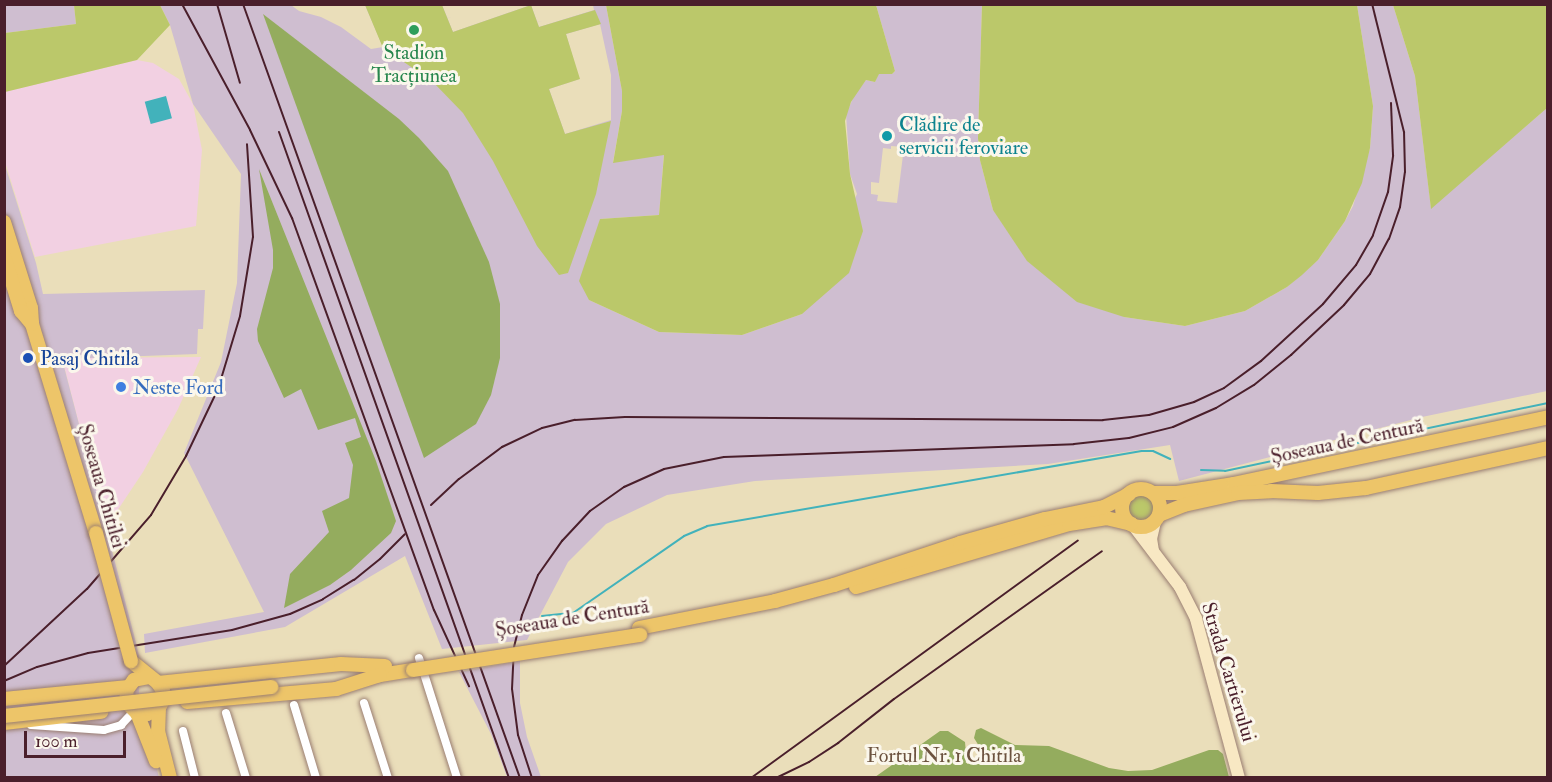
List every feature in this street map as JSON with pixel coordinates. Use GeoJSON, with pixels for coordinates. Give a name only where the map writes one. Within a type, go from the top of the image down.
{"type":"FeatureCollection","features":[{"type":"Feature","properties":{"kind":"main road","name":"Șoseaua Chitilei"},"geometry":{"type":"LineString","coordinates":[[4,222],[21,293]]}},
{"type":"Feature","properties":{"kind":"main road","name":"Șoseaua Chitilei"},"geometry":{"type":"LineString","coordinates":[[4,256],[32,324],[96,533],[131,661],[129,684]]}},
{"type":"Feature","properties":{"kind":"main road","name":"Șoseaua de Centură"},"geometry":{"type":"LineString","coordinates":[[640,632],[805,593],[960,543],[1045,519],[1104,507],[1139,489],[1153,493],[1194,492],[1548,417]]}},
{"type":"Feature","properties":{"kind":"main road","name":"Șoseaua de Centură"},"geometry":{"type":"LineString","coordinates":[[4,707],[383,671],[414,664],[640,632],[776,609],[1069,524],[1106,518],[1142,527],[1184,506],[1238,493],[1271,491],[1318,493],[1366,488],[1548,448]]}},
{"type":"Feature","properties":{"kind":"main road"},"geometry":{"type":"LineString","coordinates":[[1153,493],[1160,505],[1157,518]]}},
{"type":"Feature","properties":{"kind":"main road"},"geometry":{"type":"LineString","coordinates":[[1129,494],[1122,510],[1132,525]]}},
{"type":"Feature","properties":{"kind":"main road"},"geometry":{"type":"LineString","coordinates":[[131,661],[154,680],[163,691],[158,731],[170,777]]}},
{"type":"Feature","properties":{"kind":"main road"},"geometry":{"type":"LineString","coordinates":[[4,699],[129,684],[138,678],[154,680],[341,664],[383,671]]}},
{"type":"Feature","properties":{"kind":"main road"},"geometry":{"type":"LineString","coordinates":[[4,723],[134,710],[147,714],[160,705],[336,689],[383,671]]}},
{"type":"Feature","properties":{"kind":"main road","name":"Șoseaua de Centură"},"geometry":{"type":"LineString","coordinates":[[4,716],[270,683]]}},
{"type":"Feature","properties":{"kind":"main road"},"geometry":{"type":"LineString","coordinates":[[129,684],[126,695],[149,737],[161,777]]}},
{"type":"Feature","properties":{"kind":"street"},"geometry":{"type":"LineString","coordinates":[[1154,552],[1151,539],[1157,518]]}},
{"type":"Feature","properties":{"kind":"street","name":"Strada Cartierului"},"geometry":{"type":"LineString","coordinates":[[1132,525],[1180,587],[1196,619],[1239,777]]}},
{"type":"Feature","properties":{"kind":"street"},"geometry":{"type":"LineString","coordinates":[[414,664],[457,777]]}},
{"type":"Feature","properties":{"kind":"street"},"geometry":{"type":"LineString","coordinates":[[364,703],[387,777]]}},
{"type":"Feature","properties":{"kind":"street"},"geometry":{"type":"LineString","coordinates":[[294,705],[316,777]]}},
{"type":"Feature","properties":{"kind":"street"},"geometry":{"type":"LineString","coordinates":[[4,729],[23,724],[76,730],[111,729],[128,719],[134,710]]}},
{"type":"Feature","properties":{"kind":"street"},"geometry":{"type":"LineString","coordinates":[[226,713],[246,777]]}},
{"type":"Feature","properties":{"kind":"street"},"geometry":{"type":"LineString","coordinates":[[183,731],[195,777]]}},
{"type":"Feature","properties":{"kind":"shaded area"},"geometry":{"type":"Polygon","coordinates":[[[4,5],[74,5],[76,24],[5,33],[4,5]]]}},
{"type":"Feature","properties":{"kind":"shaded area"},"geometry":{"type":"Polygon","coordinates":[[[160,5],[291,5],[299,11],[321,17],[341,27],[371,49],[383,47],[365,5],[442,5],[453,32],[531,5],[539,27],[594,10],[593,5],[606,5],[622,91],[622,111],[613,162],[664,154],[659,215],[600,219],[589,300],[659,332],[742,335],[802,314],[857,194],[850,174],[846,114],[854,96],[866,80],[875,82],[878,74],[892,74],[895,71],[876,5],[982,5],[978,138],[980,160],[993,210],[1124,317],[1185,326],[1245,311],[1287,287],[1318,260],[1345,221],[1353,206],[1370,148],[1373,106],[1357,5],[1393,5],[1415,76],[1431,208],[1547,108],[1547,391],[1422,417],[1179,481],[1170,445],[1048,464],[755,481],[667,495],[606,524],[568,562],[527,640],[442,649],[405,556],[285,627],[145,653],[144,634],[264,612],[184,453],[221,362],[237,283],[241,174],[193,104],[170,25],[160,5]],[[600,24],[566,34],[579,79],[549,89],[565,134],[611,120],[611,75],[600,24]],[[891,146],[891,149],[883,148],[879,183],[871,182],[871,194],[878,195],[877,201],[897,203],[904,147],[891,146]]]}},
{"type":"Feature","properties":{"kind":"shaded area"},"geometry":{"type":"Polygon","coordinates":[[[137,60],[153,63],[179,79],[193,104],[202,150],[196,226],[35,257],[5,162],[4,92],[137,60]]]}},
{"type":"Feature","properties":{"kind":"shaded area"},"geometry":{"type":"Polygon","coordinates":[[[4,162],[36,263],[43,294],[205,290],[203,329],[198,329],[197,354],[62,359],[139,656],[139,704],[159,777],[5,777],[4,162]]]}},
{"type":"Feature","properties":{"kind":"shaded area"},"geometry":{"type":"Polygon","coordinates":[[[201,357],[178,409],[143,472],[117,511],[103,517],[62,358],[201,357]]]}},
{"type":"Feature","properties":{"kind":"shaded area"},"geometry":{"type":"Polygon","coordinates":[[[520,661],[520,703],[527,737],[541,777],[507,777],[491,734],[459,672],[520,661]]]}},
{"type":"Feature","properties":{"kind":"green space"},"geometry":{"type":"Polygon","coordinates":[[[74,5],[160,5],[170,25],[137,60],[5,92],[5,33],[76,24],[74,5]]]}},
{"type":"Feature","properties":{"kind":"green space"},"geometry":{"type":"Polygon","coordinates":[[[365,5],[442,5],[453,32],[531,5],[539,27],[595,10],[601,24],[566,34],[580,79],[549,89],[565,134],[611,121],[596,194],[568,273],[559,275],[537,246],[493,161],[463,113],[432,81],[383,48],[365,5]]]}},
{"type":"Feature","properties":{"kind":"green space"},"geometry":{"type":"Polygon","coordinates":[[[606,5],[876,5],[895,71],[892,74],[879,74],[875,82],[866,80],[851,102],[845,121],[850,174],[863,231],[849,273],[802,314],[742,335],[659,332],[589,300],[579,281],[600,219],[659,215],[664,155],[613,163],[622,111],[622,91],[606,5]]]}},
{"type":"Feature","properties":{"kind":"green space"},"geometry":{"type":"Polygon","coordinates":[[[982,5],[1357,5],[1373,106],[1370,148],[1362,183],[1345,221],[1318,260],[1302,275],[1287,287],[1245,311],[1185,326],[1124,317],[1077,302],[1027,261],[993,210],[980,160],[978,138],[982,5]]]}},
{"type":"Feature","properties":{"kind":"green space"},"geometry":{"type":"Polygon","coordinates":[[[1393,5],[1547,5],[1547,108],[1431,209],[1415,76],[1393,5]]]}},
{"type":"Feature","properties":{"kind":"green space"},"geometry":{"type":"Polygon","coordinates":[[[263,14],[399,119],[419,138],[448,171],[489,262],[500,304],[500,358],[491,395],[476,424],[424,458],[263,14]]]}},
{"type":"Feature","properties":{"kind":"green space"},"geometry":{"type":"Polygon","coordinates":[[[259,169],[376,461],[396,521],[391,533],[351,570],[330,585],[284,608],[290,574],[329,532],[322,511],[349,498],[353,465],[345,443],[361,437],[355,418],[318,430],[301,389],[284,398],[258,341],[257,329],[273,268],[273,250],[259,169]]]}},
{"type":"Feature","properties":{"kind":"green space"},"geometry":{"type":"Polygon","coordinates":[[[1141,495],[1150,499],[1154,508],[1150,517],[1141,521],[1132,517],[1128,508],[1132,499],[1141,495]]]}},
{"type":"Feature","properties":{"kind":"green space","name":"Fortul Nr. 1 Chitila"},"geometry":{"type":"Polygon","coordinates":[[[981,728],[1015,745],[1049,746],[1109,768],[1128,771],[1152,770],[1209,750],[1218,750],[1223,754],[1229,777],[875,777],[940,731],[948,731],[965,742],[967,764],[987,759],[974,738],[976,730],[981,728]]]}},
{"type":"Feature","properties":{"kind":"water"},"geometry":{"type":"Polygon","coordinates":[[[166,96],[172,118],[151,124],[145,102],[166,96]]]}},
{"type":"Feature","properties":{"kind":"waterway"},"geometry":{"type":"LineString","coordinates":[[1201,470],[1225,471],[1548,403]]}},
{"type":"Feature","properties":{"kind":"waterway"},"geometry":{"type":"LineString","coordinates":[[542,616],[573,613],[684,536],[707,526],[1142,451],[1153,451],[1170,459]]}},
{"type":"Feature","properties":{"kind":"railway"},"geometry":{"type":"LineString","coordinates":[[182,4],[250,130],[292,218],[434,610],[469,686]]}},
{"type":"Feature","properties":{"kind":"railway"},"geometry":{"type":"LineString","coordinates":[[217,4],[240,83]]}},
{"type":"Feature","properties":{"kind":"railway"},"geometry":{"type":"LineString","coordinates":[[243,4],[520,778]]}},
{"type":"Feature","properties":{"kind":"railway"},"geometry":{"type":"LineString","coordinates":[[532,778],[518,735],[512,689],[514,647],[522,615],[538,575],[562,541],[590,511],[624,487],[664,469],[724,457],[1074,444],[1129,438],[1173,427],[1216,408],[1254,385],[1291,355],[1344,305],[1370,274],[1389,239],[1400,207],[1405,172],[1404,132],[1372,4]]}},
{"type":"Feature","properties":{"kind":"railway"},"geometry":{"type":"LineString","coordinates":[[431,505],[459,479],[502,447],[542,428],[575,420],[625,417],[1103,420],[1149,415],[1194,402],[1224,388],[1261,361],[1323,304],[1356,265],[1373,235],[1388,192],[1393,155],[1391,103]]}},
{"type":"Feature","properties":{"kind":"railway"},"geometry":{"type":"LineString","coordinates":[[279,132],[509,778]]}},
{"type":"Feature","properties":{"kind":"railway"},"geometry":{"type":"LineString","coordinates":[[4,666],[87,589],[151,515],[186,456],[218,389],[240,316],[253,237],[247,144]]}},
{"type":"Feature","properties":{"kind":"railway"},"geometry":{"type":"LineString","coordinates":[[4,681],[37,667],[88,653],[232,630],[290,614],[323,599],[354,580],[380,559],[405,534]]}},
{"type":"Feature","properties":{"kind":"railway"},"geometry":{"type":"LineString","coordinates":[[751,778],[1078,540]]}},
{"type":"Feature","properties":{"kind":"railway"},"geometry":{"type":"LineString","coordinates":[[776,778],[809,762],[838,743],[894,699],[1102,551]]}},
{"type":"Feature","properties":{"kind":"place","name":"Stadion Tracțiunea"},"geometry":{"type":"Point","coordinates":[414,30]}},
{"type":"Feature","properties":{"kind":"place","name":"Clădire de servicii feroviare"},"geometry":{"type":"Point","coordinates":[887,136]}},
{"type":"Feature","properties":{"kind":"place","name":"Pasaj Chitila"},"geometry":{"type":"Point","coordinates":[28,358]}},
{"type":"Feature","properties":{"kind":"place","name":"Neste Ford"},"geometry":{"type":"Point","coordinates":[121,387]}}]}
